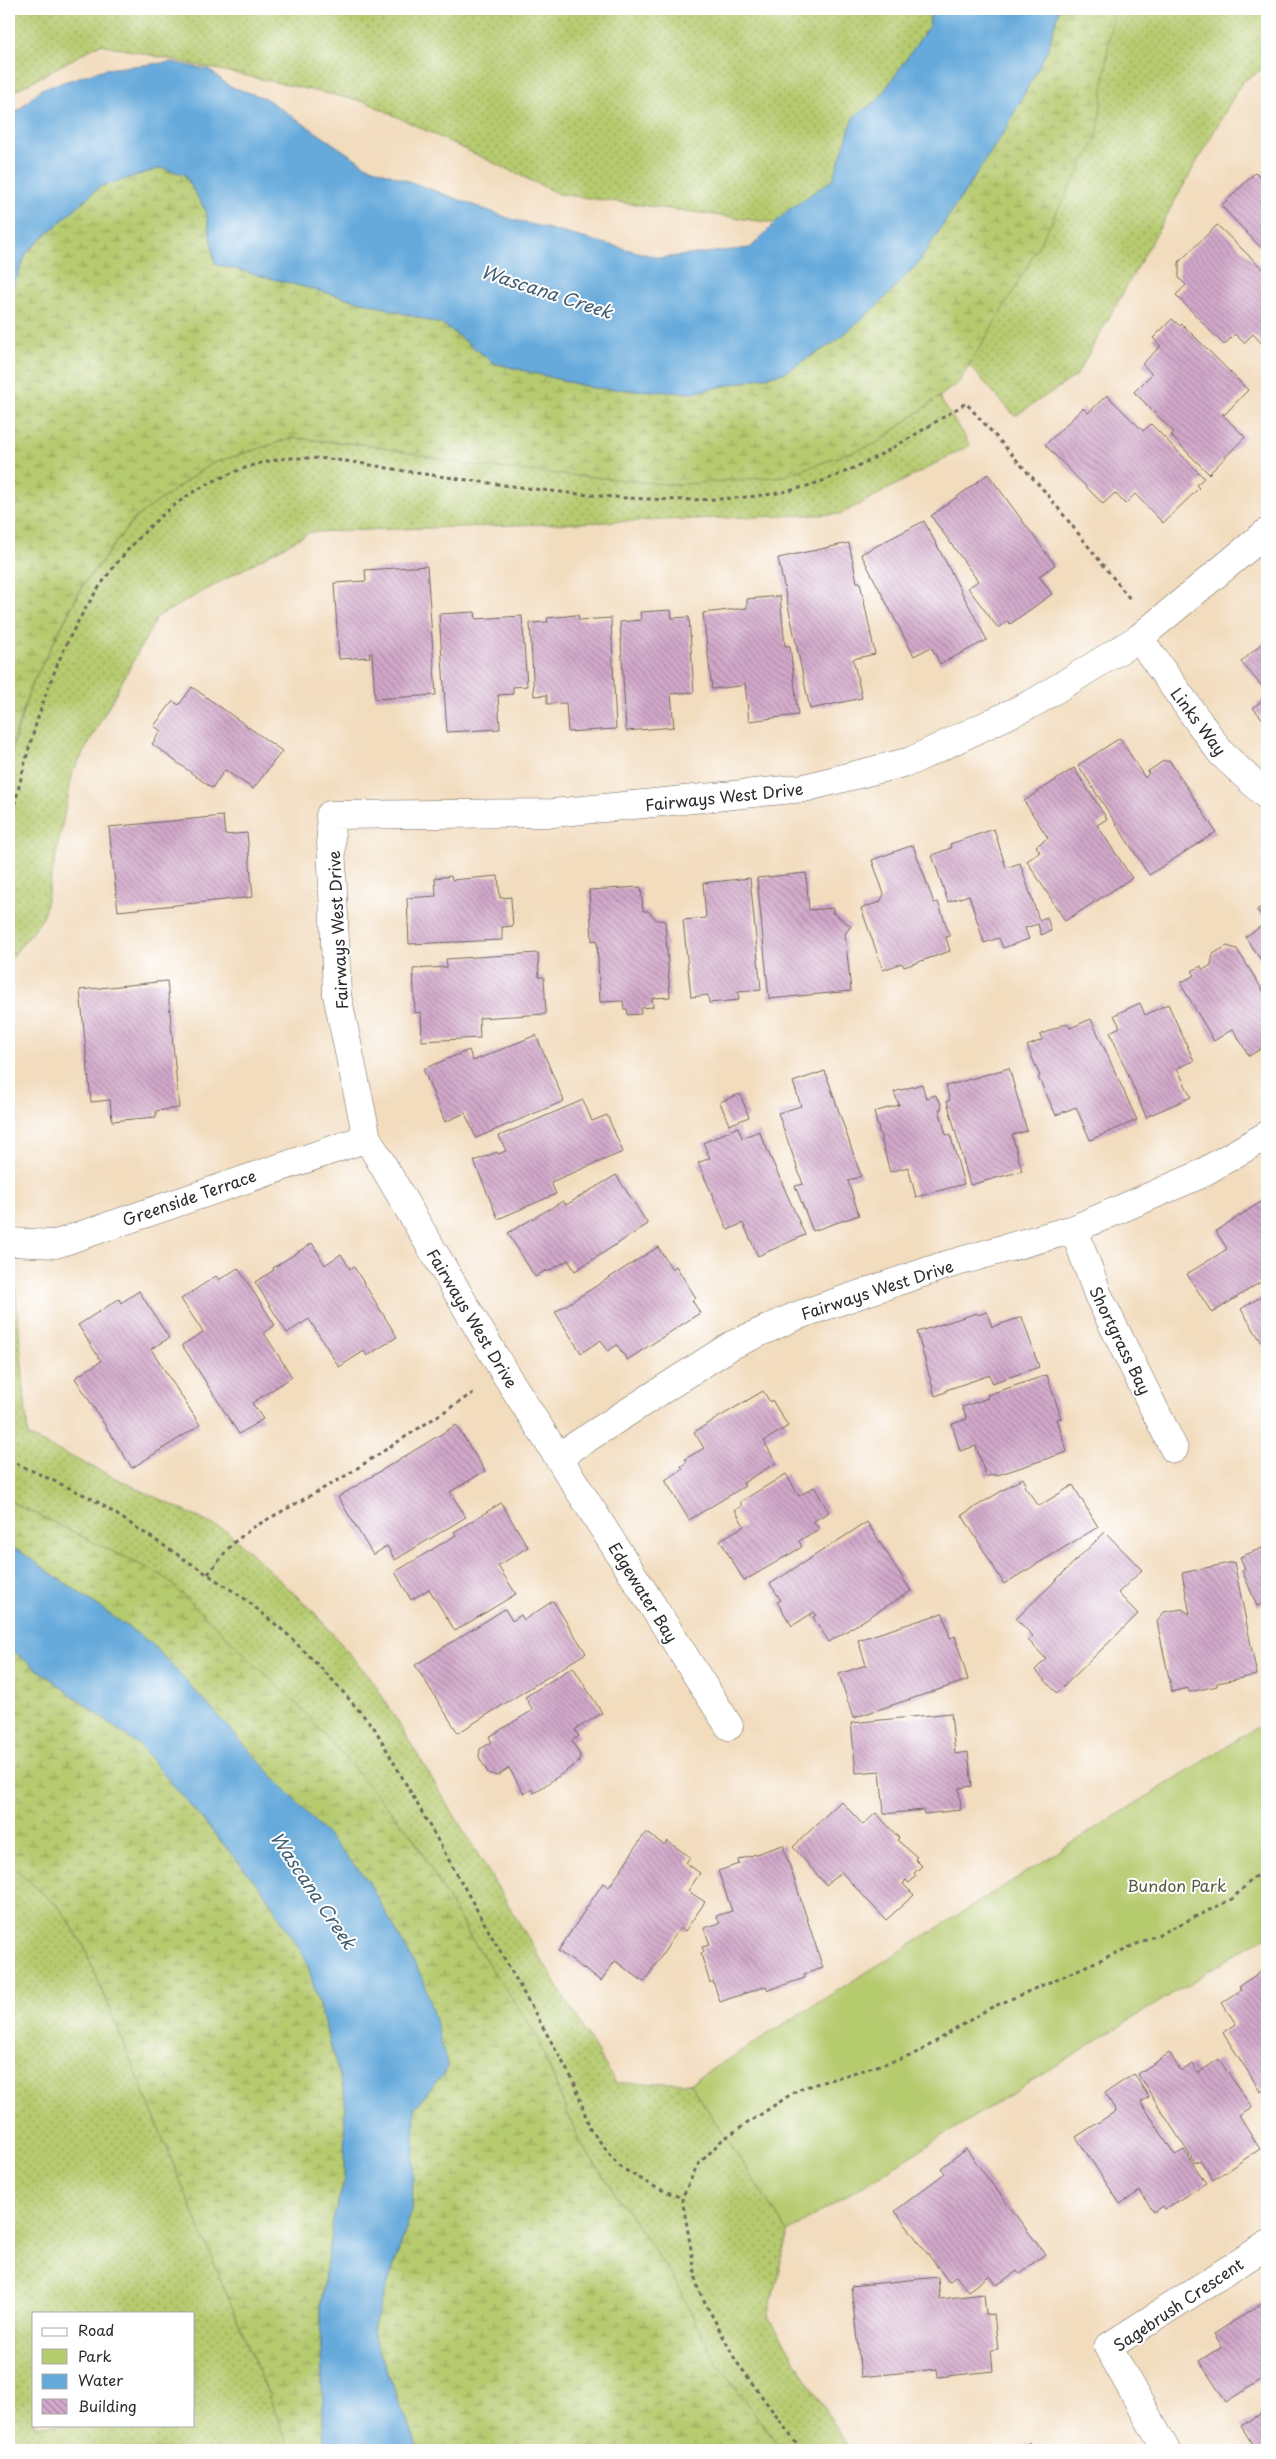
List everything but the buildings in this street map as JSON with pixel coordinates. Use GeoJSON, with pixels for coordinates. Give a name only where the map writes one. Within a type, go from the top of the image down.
{"type":"FeatureCollection","features":[{"type":"Feature","properties":{"kind":"street","name":"Fairways West Drive"},"geometry":{"type":"LineString","coordinates":[[1267,532],[1146,633],[1035,702],[911,761],[804,788],[553,813],[330,815],[337,995],[367,1138],[504,1372],[558,1457],[732,1345],[796,1316],[943,1266],[1074,1229],[1197,1176],[1267,1135]]}},
{"type":"Feature","properties":{"kind":"street","name":"Links Way"},"geometry":{"type":"LineString","coordinates":[[1146,633],[1221,753],[1267,796]]}},
{"type":"Feature","properties":{"kind":"street","name":"Greenside Terrace"},"geometry":{"type":"LineString","coordinates":[[9,1242],[56,1244],[367,1138]]}},
{"type":"Feature","properties":{"kind":"street","name":"Shortgrass Bay"},"geometry":{"type":"LineString","coordinates":[[1074,1229],[1098,1295],[1174,1449]]}},
{"type":"Feature","properties":{"kind":"street","name":"Edgewater Bay"},"geometry":{"type":"LineString","coordinates":[[558,1457],[729,1726]]}},
{"type":"Feature","properties":{"kind":"street","name":"Sagebrush Crescent"},"geometry":{"type":"LineString","coordinates":[[1166,2450],[1108,2348],[1267,2244]]}},
{"type":"Feature","properties":{"kind":"path"},"geometry":{"type":"LineString","coordinates":[[9,828],[35,725],[69,638],[93,593],[119,559],[173,505],[202,486],[236,471],[267,461],[298,458],[340,461],[429,474],[639,499],[710,499],[768,494],[825,480],[866,464],[966,403],[1047,494],[1146,633]]}},
{"type":"Feature","properties":{"kind":"path"},"geometry":{"type":"LineString","coordinates":[[208,1574],[232,1544],[252,1528],[342,1478],[504,1372]]}},
{"type":"Feature","properties":{"kind":"path"},"geometry":{"type":"LineString","coordinates":[[9,1460],[93,1499],[245,1599],[286,1632],[330,1677],[375,1729],[575,2084],[590,2129],[620,2167],[655,2187],[682,2198]]}},
{"type":"Feature","properties":{"kind":"path"},"geometry":{"type":"LineString","coordinates":[[801,2450],[736,2361],[698,2289],[682,2198],[697,2166],[722,2140],[799,2089],[914,2055],[988,2009],[1164,1932],[1232,1899],[1267,1865]]}},
{"type":"Feature","properties":{"kind":"green space"},"geometry":{"type":"Polygon","coordinates":[[[9,9],[1267,9],[1267,66],[1242,82],[1076,376],[1015,416],[941,334],[774,223],[559,194],[366,102],[100,44],[9,94],[9,9]]]}},
{"type":"Feature","properties":{"kind":"green space"},"geometry":{"type":"Polygon","coordinates":[[[1059,9],[1113,9],[1097,138],[1016,287],[959,382],[875,444],[784,476],[674,485],[468,465],[370,445],[292,438],[210,464],[134,519],[82,586],[30,688],[9,753],[9,291],[12,289],[27,252],[99,187],[161,168],[184,174],[206,211],[215,264],[444,325],[494,363],[593,388],[692,393],[783,373],[835,342],[879,304],[918,263],[1005,130],[1048,49],[1059,9]]]}},
{"type":"Feature","properties":{"kind":"green space"},"geometry":{"type":"Polygon","coordinates":[[[939,397],[970,445],[841,514],[310,532],[157,617],[73,772],[43,918],[9,961],[9,760],[30,688],[82,587],[134,519],[210,464],[292,438],[370,445],[875,444],[939,397]]]}},
{"type":"Feature","properties":{"kind":"green space"},"geometry":{"type":"Polygon","coordinates":[[[9,1272],[14,1272],[28,1436],[228,1532],[313,1611],[373,1681],[616,2083],[690,2083],[788,2232],[768,2316],[850,2450],[782,2450],[712,2356],[675,2281],[579,2141],[536,2035],[467,1932],[412,1836],[163,1576],[9,1501],[9,1272]]]}},
{"type":"Feature","properties":{"kind":"green space"},"geometry":{"type":"Polygon","coordinates":[[[9,1501],[163,1576],[305,1712],[412,1836],[467,1932],[536,2035],[579,2141],[675,2281],[712,2356],[782,2450],[418,2450],[372,2332],[412,2210],[415,2108],[448,2068],[152,1644],[18,1550],[9,1547],[9,1501]]]}},
{"type":"Feature","properties":{"kind":"green space"},"geometry":{"type":"Polygon","coordinates":[[[9,1648],[139,1745],[264,1892],[306,1959],[345,2095],[344,2183],[334,2215],[320,2309],[324,2450],[291,2450],[83,1944],[60,1908],[9,1864],[9,1648]]]}},
{"type":"Feature","properties":{"kind":"green space","name":"Bundon Park"},"geometry":{"type":"Polygon","coordinates":[[[1267,1721],[1267,1935],[788,2232],[690,2083],[1267,1721]]]}},
{"type":"Feature","properties":{"kind":"green space"},"geometry":{"type":"Polygon","coordinates":[[[9,1864],[60,1908],[83,1944],[291,2450],[9,2450],[9,1864]]]}},
{"type":"Feature","properties":{"kind":"water","name":"Wascana Creek"},"geometry":{"type":"Polygon","coordinates":[[[931,9],[1059,9],[1048,49],[1005,130],[918,263],[879,304],[835,342],[783,373],[692,393],[593,388],[494,363],[444,325],[215,264],[206,211],[184,174],[161,168],[99,187],[27,252],[12,289],[9,291],[9,119],[41,89],[105,69],[172,62],[209,70],[229,86],[265,98],[365,165],[511,219],[660,258],[750,248],[787,211],[833,179],[854,116],[878,100],[929,26],[931,9]]]}},
{"type":"Feature","properties":{"kind":"water","name":"Wascana Creek"},"geometry":{"type":"Polygon","coordinates":[[[9,1547],[18,1550],[152,1644],[367,1879],[424,1981],[448,2068],[415,2108],[412,2210],[372,2332],[418,2450],[324,2450],[320,2309],[334,2215],[344,2183],[345,2095],[306,1959],[264,1892],[139,1745],[9,1648],[9,1547]]]}}]}
